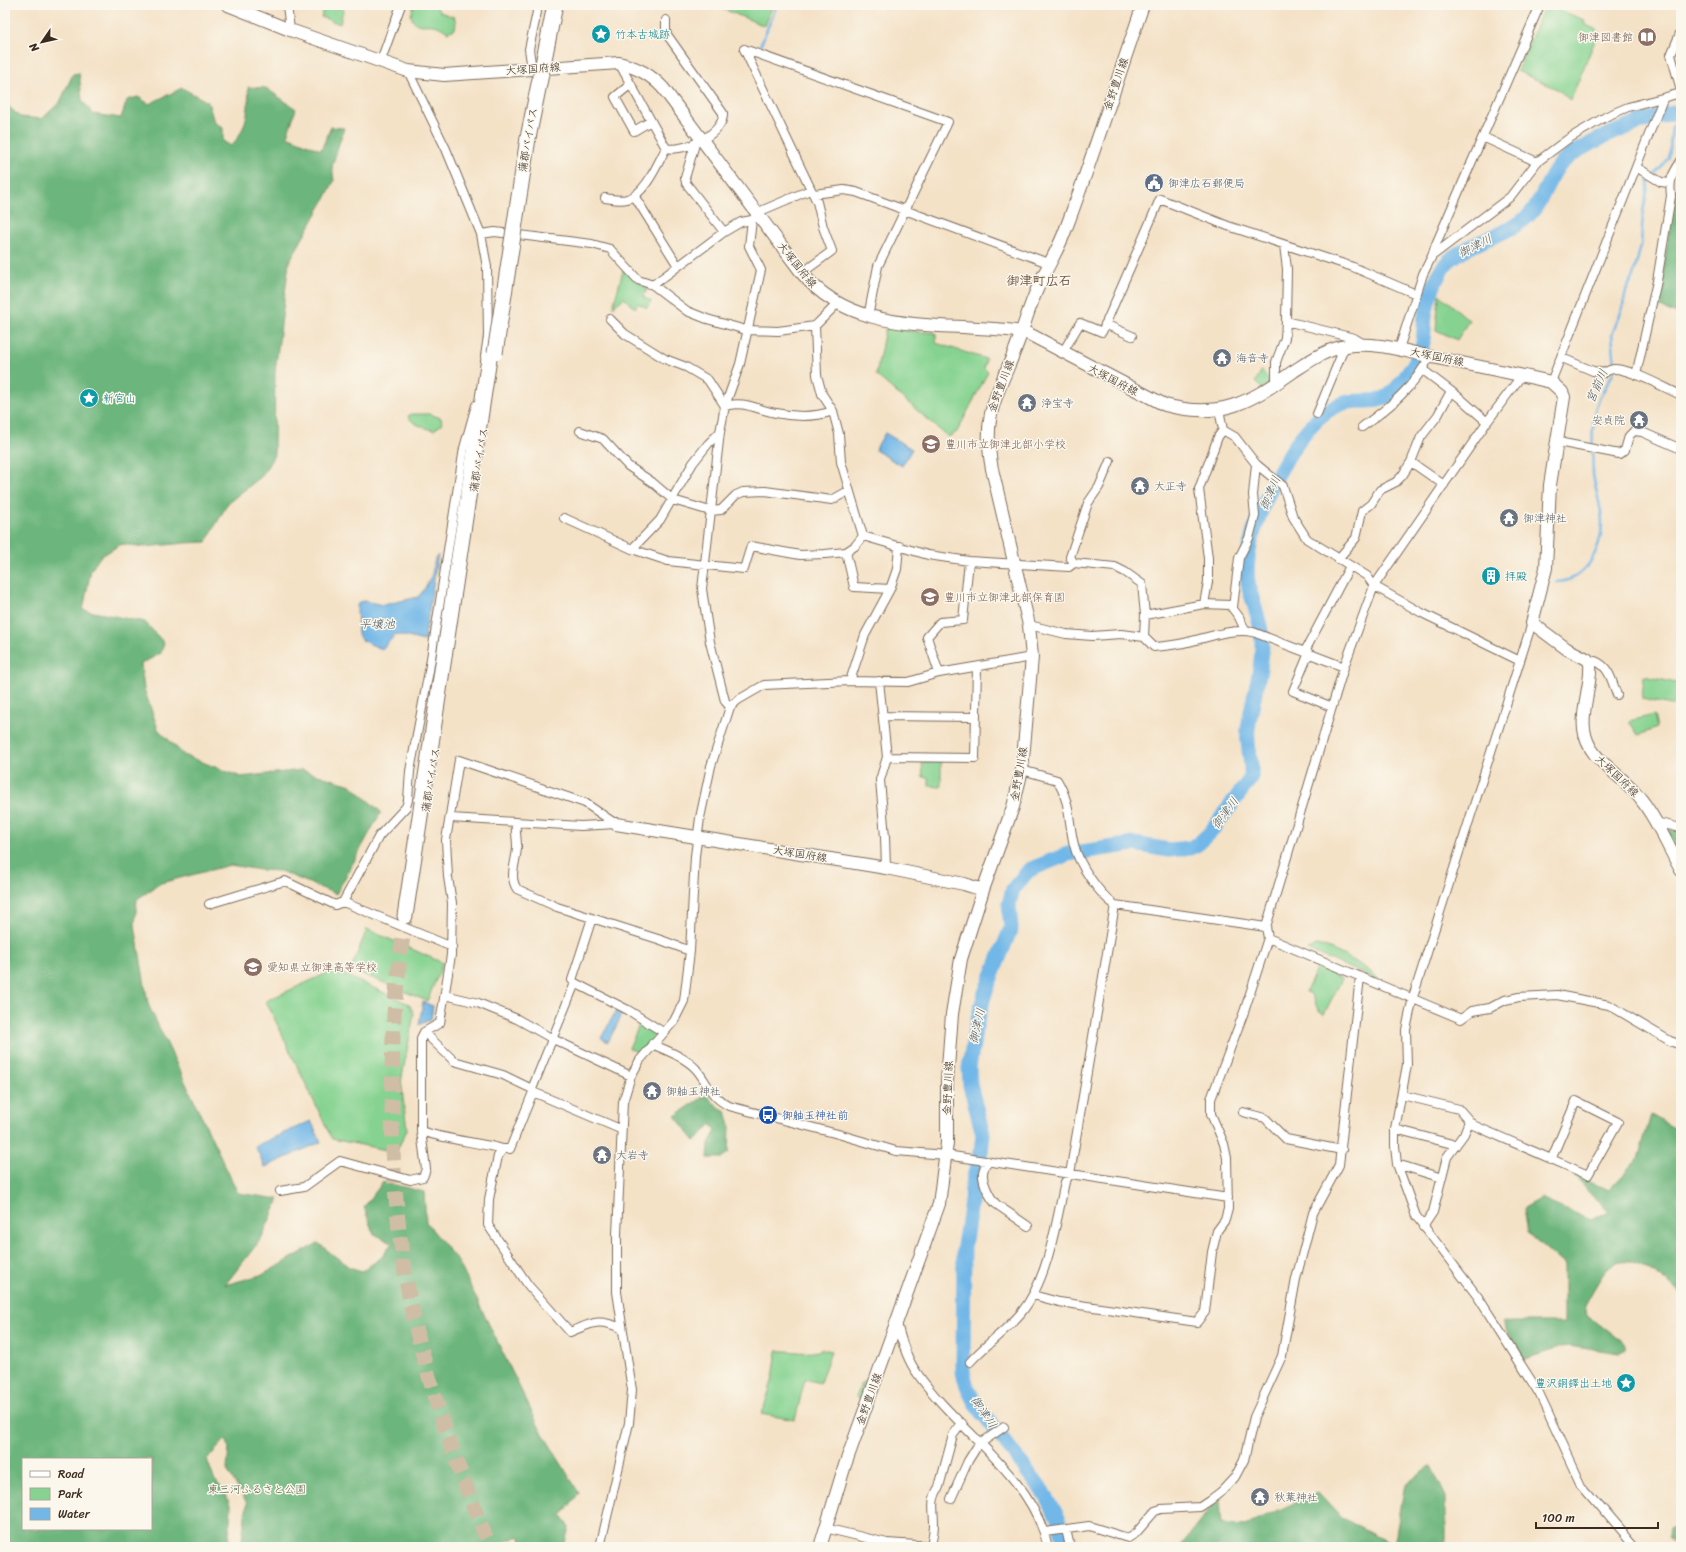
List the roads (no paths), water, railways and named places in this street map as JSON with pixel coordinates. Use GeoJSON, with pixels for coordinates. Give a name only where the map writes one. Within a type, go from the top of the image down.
{"type":"FeatureCollection","features":[{"type":"Feature","properties":{"kind":"highway","name":"蒲郡バイパス"},"geometry":{"type":"LineString","coordinates":[[493,352],[514,198],[551,5]]}},
{"type":"Feature","properties":{"kind":"highway","name":"蒲郡バイパス"},"geometry":{"type":"LineString","coordinates":[[408,916],[493,352],[522,176],[555,5]]}},
{"type":"Feature","properties":{"kind":"main road","name":"大塚国府線"},"geometry":{"type":"LineString","coordinates":[[228,5],[290,30],[408,72],[444,75],[619,63],[635,67],[655,79],[698,143],[754,217],[818,291],[837,304],[868,317],[922,325],[1021,332],[1063,352],[1165,406],[1186,410],[1219,409],[1251,399],[1315,357],[1334,348],[1345,346],[1365,345],[1399,349],[1552,382]]}},
{"type":"Feature","properties":{"kind":"main road","name":"金野豊川線"},"geometry":{"type":"LineString","coordinates":[[820,1547],[845,1465],[939,1204],[946,1155],[947,1082],[952,1014],[961,959],[983,890],[1013,807],[1022,770],[1032,657],[1029,625],[992,469],[988,443],[988,430],[992,406],[1034,296],[1061,243],[1084,182],[1143,5]]}},
{"type":"Feature","properties":{"kind":"main road"},"geometry":{"type":"LineString","coordinates":[[1552,382],[1562,392],[1564,397],[1550,485],[1546,568],[1532,623],[1568,649],[1587,659],[1590,663]]}},
{"type":"Feature","properties":{"kind":"main road","name":"大塚国府線"},"geometry":{"type":"LineString","coordinates":[[1590,663],[1584,716],[1587,740],[1596,756],[1639,796],[1681,870]]}},
{"type":"Feature","properties":{"kind":"main road","name":"大塚国府線"},"geometry":{"type":"LineString","coordinates":[[616,824],[886,868],[964,884],[983,890]]}},
{"type":"Feature","properties":{"kind":"street"},"geometry":{"type":"LineString","coordinates":[[287,5],[290,30]]}},
{"type":"Feature","properties":{"kind":"street"},"geometry":{"type":"LineString","coordinates":[[380,63],[401,5]]}},
{"type":"Feature","properties":{"kind":"street"},"geometry":{"type":"LineString","coordinates":[[532,69],[530,49],[537,12],[536,5]]}},
{"type":"Feature","properties":{"kind":"street"},"geometry":{"type":"LineString","coordinates":[[1399,349],[1423,274],[1540,5]]}},
{"type":"Feature","properties":{"kind":"street"},"geometry":{"type":"LineString","coordinates":[[666,20],[666,32],[668,36],[723,113],[722,121],[698,143],[685,178],[686,183],[724,232]]}},
{"type":"Feature","properties":{"kind":"street"},"geometry":{"type":"LineString","coordinates":[[1432,256],[1510,197],[1537,162],[1562,142],[1607,116],[1635,105],[1663,99],[1681,91],[1671,55],[1681,31]]}},
{"type":"Feature","properties":{"kind":"street"},"geometry":{"type":"LineString","coordinates":[[802,273],[832,251],[812,192],[796,155],[744,49],[948,122],[878,266],[868,317]]}},
{"type":"Feature","properties":{"kind":"street"},"geometry":{"type":"LineString","coordinates":[[619,63],[666,148],[671,150],[698,143]]}},
{"type":"Feature","properties":{"kind":"street"},"geometry":{"type":"LineString","coordinates":[[209,904],[285,881],[335,905],[343,902],[379,836],[406,807],[408,800],[410,771],[431,664],[464,448],[481,382],[486,348],[488,316],[487,268],[481,234],[446,149],[408,72]]}},
{"type":"Feature","properties":{"kind":"street"},"geometry":{"type":"LineString","coordinates":[[630,84],[615,97],[634,131],[651,121]]}},
{"type":"Feature","properties":{"kind":"street"},"geometry":{"type":"LineString","coordinates":[[1552,382],[1657,111],[1663,99]]}},
{"type":"Feature","properties":{"kind":"street"},"geometry":{"type":"LineString","coordinates":[[1483,137],[1537,162]]}},
{"type":"Feature","properties":{"kind":"street"},"geometry":{"type":"LineString","coordinates":[[605,198],[625,200],[634,197],[645,185],[666,148]]}},
{"type":"Feature","properties":{"kind":"street"},"geometry":{"type":"LineString","coordinates":[[1636,375],[1657,281],[1671,196],[1669,183],[1681,161]]}},
{"type":"Feature","properties":{"kind":"street"},"geometry":{"type":"LineString","coordinates":[[1636,167],[1661,182],[1669,183]]}},
{"type":"Feature","properties":{"kind":"street"},"geometry":{"type":"LineString","coordinates":[[653,286],[724,232],[741,222],[754,217],[763,210],[812,192],[844,190],[856,192],[1051,264]]}},
{"type":"Feature","properties":{"kind":"street"},"geometry":{"type":"LineString","coordinates":[[634,197],[678,266]]}},
{"type":"Feature","properties":{"kind":"street"},"geometry":{"type":"LineString","coordinates":[[1063,352],[1080,323],[1102,332],[1160,199],[1284,245],[1353,267],[1416,294]]}},
{"type":"Feature","properties":{"kind":"street"},"geometry":{"type":"LineString","coordinates":[[730,707],[725,701],[706,621],[702,589],[720,432],[725,406],[740,364],[746,330],[762,270],[749,246],[754,217]]}},
{"type":"Feature","properties":{"kind":"street"},"geometry":{"type":"LineString","coordinates":[[481,234],[495,232],[592,244],[610,249],[634,277],[653,286],[687,311],[707,319],[746,330],[778,331],[815,326],[837,304]]}},
{"type":"Feature","properties":{"kind":"street"},"geometry":{"type":"LineString","coordinates":[[1276,384],[1276,362],[1285,338],[1286,321],[1287,269],[1284,245]]}},
{"type":"Feature","properties":{"kind":"street"},"geometry":{"type":"LineString","coordinates":[[610,319],[625,334],[665,359],[686,367],[708,380],[725,406]]}},
{"type":"Feature","properties":{"kind":"street"},"geometry":{"type":"LineString","coordinates":[[1286,321],[1354,338],[1365,345]]}},
{"type":"Feature","properties":{"kind":"street"},"geometry":{"type":"LineString","coordinates":[[1105,324],[1132,336]]}},
{"type":"Feature","properties":{"kind":"street"},"geometry":{"type":"LineString","coordinates":[[815,326],[817,375],[822,394],[834,411],[839,434],[841,462],[848,491],[863,536]]}},
{"type":"Feature","properties":{"kind":"street"},"geometry":{"type":"LineString","coordinates":[[1317,414],[1345,346]]}},
{"type":"Feature","properties":{"kind":"street"},"geometry":{"type":"LineString","coordinates":[[1362,427],[1386,409],[1415,381],[1423,370],[1423,354]]}},
{"type":"Feature","properties":{"kind":"street"},"geometry":{"type":"LineString","coordinates":[[1562,358],[1593,371],[1604,373],[1610,369],[1616,369],[1636,375],[1681,395]]}},
{"type":"Feature","properties":{"kind":"street"},"geometry":{"type":"LineString","coordinates":[[1423,370],[1451,391],[1487,422]]}},
{"type":"Feature","properties":{"kind":"street"},"geometry":{"type":"LineString","coordinates":[[1033,1295],[1058,1302],[1197,1322],[1206,1312],[1212,1252],[1217,1231],[1225,1220],[1228,1209],[1227,1158],[1224,1144],[1211,1114],[1211,1099],[1244,1012],[1268,938],[1266,927],[1344,667],[1374,586],[1487,422],[1522,375]]}},
{"type":"Feature","properties":{"kind":"street"},"geometry":{"type":"LineString","coordinates":[[1338,559],[1356,538],[1362,511],[1371,504],[1380,490],[1399,479],[1411,462],[1421,437],[1438,415],[1451,391]]}},
{"type":"Feature","properties":{"kind":"street"},"geometry":{"type":"LineString","coordinates":[[725,406],[735,403],[776,413],[800,416],[822,415],[834,411]]}},
{"type":"Feature","properties":{"kind":"street"},"geometry":{"type":"LineString","coordinates":[[1204,604],[1208,582],[1208,558],[1199,489],[1218,437],[1223,430],[1219,409]]}},
{"type":"Feature","properties":{"kind":"street"},"geometry":{"type":"LineString","coordinates":[[1223,430],[1235,437],[1256,464],[1270,477],[1283,486],[1293,517],[1307,540],[1367,576],[1374,586],[1422,613],[1520,661]]}},
{"type":"Feature","properties":{"kind":"street"},"geometry":{"type":"LineString","coordinates":[[580,431],[603,440],[628,466],[652,482],[673,500],[710,511],[721,510],[736,495],[743,492],[765,491],[832,500],[848,491]]}},
{"type":"Feature","properties":{"kind":"street"},"geometry":{"type":"LineString","coordinates":[[1558,442],[1619,454],[1625,450],[1629,436],[1634,431],[1642,432],[1681,449]]}},
{"type":"Feature","properties":{"kind":"street"},"geometry":{"type":"LineString","coordinates":[[632,549],[660,520],[693,464],[708,444],[720,432]]}},
{"type":"Feature","properties":{"kind":"street"},"geometry":{"type":"LineString","coordinates":[[1074,563],[1070,557],[1088,502],[1099,487],[1110,461]]}},
{"type":"Feature","properties":{"kind":"street"},"geometry":{"type":"LineString","coordinates":[[1411,462],[1444,486]]}},
{"type":"Feature","properties":{"kind":"street"},"geometry":{"type":"LineString","coordinates":[[1233,607],[1239,558],[1250,538],[1255,516],[1253,495],[1256,464]]}},
{"type":"Feature","properties":{"kind":"street"},"geometry":{"type":"LineString","coordinates":[[564,518],[632,549],[668,561],[744,569],[751,546],[800,555],[846,552],[855,546],[863,536]]}},
{"type":"Feature","properties":{"kind":"street"},"geometry":{"type":"LineString","coordinates":[[863,536],[876,541],[899,546],[913,552],[969,561],[1069,567],[1074,563],[1115,567],[1142,584],[1145,615],[1144,637]]}},
{"type":"Feature","properties":{"kind":"street"},"geometry":{"type":"LineString","coordinates":[[850,681],[864,635],[890,589],[897,569],[899,546]]}},
{"type":"Feature","properties":{"kind":"street"},"geometry":{"type":"LineString","coordinates":[[846,552],[854,587],[890,589]]}},
{"type":"Feature","properties":{"kind":"street"},"geometry":{"type":"LineString","coordinates":[[939,673],[926,637],[940,622],[962,620],[969,561]]}},
{"type":"Feature","properties":{"kind":"street"},"geometry":{"type":"LineString","coordinates":[[1332,707],[1293,691],[1307,652],[1350,566]]}},
{"type":"Feature","properties":{"kind":"street"},"geometry":{"type":"LineString","coordinates":[[1145,615],[1204,604],[1230,604],[1245,630]]}},
{"type":"Feature","properties":{"kind":"street"},"geometry":{"type":"LineString","coordinates":[[1532,623],[1413,997],[1406,1030],[1407,1065],[1395,1129],[1397,1164],[1416,1216],[1478,1297],[1539,1393],[1582,1485],[1635,1547]]}},
{"type":"Feature","properties":{"kind":"street"},"geometry":{"type":"LineString","coordinates":[[1029,625],[1079,635],[1092,636],[1121,634],[1144,637],[1154,647],[1186,643],[1229,631],[1245,630],[1344,667]]}},
{"type":"Feature","properties":{"kind":"street"},"geometry":{"type":"LineString","coordinates":[[600,1547],[629,1423],[632,1390],[621,1328],[617,1292],[620,1129],[623,1102],[631,1076],[640,1060],[652,1044],[674,1021],[684,1001],[690,951],[692,903],[698,837],[711,766],[730,707],[738,700],[764,685],[850,681],[908,682],[939,673],[1032,657]]}},
{"type":"Feature","properties":{"kind":"street"},"geometry":{"type":"LineString","coordinates":[[1590,663],[1595,661],[1604,666],[1610,675],[1617,695]]}},
{"type":"Feature","properties":{"kind":"street"},"geometry":{"type":"LineString","coordinates":[[887,757],[975,758],[977,666]]}},
{"type":"Feature","properties":{"kind":"street"},"geometry":{"type":"LineString","coordinates":[[879,681],[887,757],[880,780],[886,868]]}},
{"type":"Feature","properties":{"kind":"street"},"geometry":{"type":"LineString","coordinates":[[883,716],[976,717]]}},
{"type":"Feature","properties":{"kind":"street"},"geometry":{"type":"LineString","coordinates":[[280,1191],[304,1187],[340,1161],[410,1180],[422,1176],[426,1169],[421,1131],[421,1038],[424,1032],[440,1023],[452,947],[452,903],[448,877],[446,840],[451,818],[459,760],[585,803],[616,824]]}},
{"type":"Feature","properties":{"kind":"street"},"geometry":{"type":"LineString","coordinates":[[1022,770],[1057,780],[1066,794],[1077,856],[1104,897],[1115,905],[1266,927]]}},
{"type":"Feature","properties":{"kind":"street"},"geometry":{"type":"LineString","coordinates":[[451,818],[581,826],[616,824]]}},
{"type":"Feature","properties":{"kind":"street"},"geometry":{"type":"LineString","coordinates":[[516,822],[515,833],[517,846],[513,876],[517,889],[557,907],[690,951]]}},
{"type":"Feature","properties":{"kind":"street"},"geometry":{"type":"LineString","coordinates":[[1654,822],[1681,828]]}},
{"type":"Feature","properties":{"kind":"street"},"geometry":{"type":"LineString","coordinates":[[343,902],[452,947]]}},
{"type":"Feature","properties":{"kind":"street"},"geometry":{"type":"LineString","coordinates":[[970,1362],[1022,1312],[1033,1295],[1050,1251],[1065,1182],[1070,1174],[1115,905]]}},
{"type":"Feature","properties":{"kind":"street"},"geometry":{"type":"LineString","coordinates":[[592,918],[572,980],[575,983],[628,1010],[663,1032]]}},
{"type":"Feature","properties":{"kind":"street"},"geometry":{"type":"LineString","coordinates":[[1268,938],[1360,977],[1413,997],[1461,1019],[1472,1011],[1490,1008],[1506,1000],[1519,997],[1557,995],[1610,1005],[1664,1038],[1681,1045]]}},
{"type":"Feature","properties":{"kind":"street"},"geometry":{"type":"LineString","coordinates":[[1047,1532],[1081,1527],[1095,1527],[1128,1538],[1136,1533],[1155,1511],[1161,1509],[1200,1507],[1222,1492],[1235,1477],[1244,1460],[1254,1418],[1282,1356],[1296,1279],[1312,1213],[1337,1172],[1342,1150],[1360,977]]}},
{"type":"Feature","properties":{"kind":"street"},"geometry":{"type":"LineString","coordinates":[[421,1131],[440,1138],[468,1141],[503,1150],[510,1149],[551,1038],[575,983]]}},
{"type":"Feature","properties":{"kind":"street"},"geometry":{"type":"LineString","coordinates":[[445,995],[478,1003],[532,1026],[551,1038],[631,1076]]}},
{"type":"Feature","properties":{"kind":"street"},"geometry":{"type":"LineString","coordinates":[[424,1032],[454,1061],[504,1075],[533,1090],[620,1129]]}},
{"type":"Feature","properties":{"kind":"street"},"geometry":{"type":"LineString","coordinates":[[652,1044],[681,1057],[696,1069],[710,1092],[718,1101],[729,1106],[896,1150],[946,1155],[1228,1198]]}},
{"type":"Feature","properties":{"kind":"street"},"geometry":{"type":"LineString","coordinates":[[1402,1095],[1459,1109],[1473,1125],[1551,1160],[1588,1175],[1618,1122],[1576,1101],[1551,1160]]}},
{"type":"Feature","properties":{"kind":"street"},"geometry":{"type":"LineString","coordinates":[[1243,1112],[1265,1118],[1286,1138],[1342,1150]]}},
{"type":"Feature","properties":{"kind":"street"},"geometry":{"type":"LineString","coordinates":[[1423,1227],[1433,1212],[1447,1157],[1464,1134],[1469,1121]]}},
{"type":"Feature","properties":{"kind":"street"},"geometry":{"type":"LineString","coordinates":[[1395,1129],[1456,1145]]}},
{"type":"Feature","properties":{"kind":"street"},"geometry":{"type":"LineString","coordinates":[[503,1150],[498,1156],[489,1200],[488,1225],[528,1285],[570,1332],[597,1321],[608,1322],[621,1328]]}},
{"type":"Feature","properties":{"kind":"street"},"geometry":{"type":"LineString","coordinates":[[985,1161],[983,1178],[992,1199],[996,1204],[1028,1226]]}},
{"type":"Feature","properties":{"kind":"street"},"geometry":{"type":"LineString","coordinates":[[1397,1164],[1442,1178]]}},
{"type":"Feature","properties":{"kind":"street"},"geometry":{"type":"LineString","coordinates":[[897,1322],[904,1348],[916,1372],[936,1398],[982,1442],[1026,1497],[1047,1532],[1048,1547]]}},
{"type":"Feature","properties":{"kind":"street"},"geometry":{"type":"LineString","coordinates":[[931,1546],[934,1524],[932,1508],[935,1493],[939,1487],[953,1435],[962,1423]]}},
{"type":"Feature","properties":{"kind":"street"},"geometry":{"type":"LineString","coordinates":[[951,1499],[968,1461],[978,1445],[1004,1427]]}},
{"type":"Feature","properties":{"kind":"street"},"geometry":{"type":"LineString","coordinates":[[825,1528],[888,1543],[946,1547]]}},
{"type":"Feature","properties":{"kind":"street"},"geometry":{"type":"LineString","coordinates":[[1066,1529],[1070,1547]]}},
{"type":"Feature","properties":{"kind":"water"},"geometry":{"type":"Polygon","coordinates":[[[885,433],[912,449],[902,466],[875,450],[885,433]]]}},
{"type":"Feature","properties":{"kind":"water","name":"平壌池"},"geometry":{"type":"Polygon","coordinates":[[[438,555],[424,641],[396,634],[382,649],[363,641],[358,635],[357,606],[359,602],[364,601],[383,605],[418,597],[424,590],[432,574],[435,558],[438,555]]]}},
{"type":"Feature","properties":{"kind":"water"},"geometry":{"type":"Polygon","coordinates":[[[423,1002],[433,1006],[431,1019],[419,1025],[423,1002]]]}},
{"type":"Feature","properties":{"kind":"water"},"geometry":{"type":"Polygon","coordinates":[[[616,1011],[622,1015],[608,1042],[601,1038],[616,1011]]]}},
{"type":"Feature","properties":{"kind":"water"},"geometry":{"type":"Polygon","coordinates":[[[311,1121],[321,1142],[265,1167],[255,1146],[311,1121]]]}},
{"type":"Feature","properties":{"kind":"waterway"},"geometry":{"type":"LineString","coordinates":[[759,49],[777,5]]}},
{"type":"Feature","properties":{"kind":"waterway","name":"御津川"},"geometry":{"type":"LineString","coordinates":[[1065,1547],[1060,1522],[1047,1497],[975,1403],[967,1387],[963,1372],[964,1246],[971,1202],[972,1184],[981,1152],[983,1134],[970,1085],[969,1068],[975,1030],[985,993],[1011,928],[1009,904],[1013,889],[1029,870],[1068,854],[1134,844],[1169,850],[1190,848],[1198,844],[1210,833],[1251,778],[1248,729],[1261,662],[1262,640],[1259,620],[1249,588],[1247,574],[1248,554],[1253,534],[1266,499],[1275,479],[1298,441],[1326,412],[1341,404],[1355,401],[1375,401],[1387,397],[1393,392],[1411,369],[1421,349],[1429,298],[1439,274],[1448,261],[1466,249],[1509,229],[1526,218],[1538,204],[1554,173],[1569,157],[1599,139],[1616,132],[1651,119],[1681,111]]}},
{"type":"Feature","properties":{"kind":"waterway","name":"宮前川"},"geometry":{"type":"LineString","coordinates":[[1615,367],[1612,334],[1622,310],[1626,291],[1633,276],[1641,246],[1643,211],[1649,181],[1669,158],[1672,127],[1681,117]]}},
{"type":"Feature","properties":{"kind":"waterway","name":"宮前川"},"geometry":{"type":"LineString","coordinates":[[1557,582],[1567,580],[1584,570],[1590,562],[1599,543],[1602,523],[1593,474],[1593,423],[1597,404],[1614,371]]}},
{"type":"Feature","properties":{"kind":"tunnel"},"geometry":{"type":"LineString","coordinates":[[405,916],[394,1016],[392,1095],[394,1175],[402,1254],[417,1332],[440,1414],[459,1468],[490,1547]]}},
{"type":"Feature","properties":{"kind":"place","name":"竹本古城跡"},"geometry":{"type":"Point","coordinates":[601,34]}},
{"type":"Feature","properties":{"kind":"place","name":"御津図書館"},"geometry":{"type":"Point","coordinates":[1647,37]}},
{"type":"Feature","properties":{"kind":"place","name":"御津広石郵便局"},"geometry":{"type":"Point","coordinates":[1154,183]}},
{"type":"Feature","properties":{"kind":"place","name":"海音寺"},"geometry":{"type":"Point","coordinates":[1222,358]}},
{"type":"Feature","properties":{"kind":"place","name":"新宮山"},"geometry":{"type":"Point","coordinates":[89,398]}},
{"type":"Feature","properties":{"kind":"place","name":"浄宝寺"},"geometry":{"type":"Point","coordinates":[1027,403]}},
{"type":"Feature","properties":{"kind":"place","name":"安貞院"},"geometry":{"type":"Point","coordinates":[1639,420]}},
{"type":"Feature","properties":{"kind":"place","name":"豊川市立御津北部小学校"},"geometry":{"type":"Point","coordinates":[931,444]}},
{"type":"Feature","properties":{"kind":"place","name":"大正寺"},"geometry":{"type":"Point","coordinates":[1140,486]}},
{"type":"Feature","properties":{"kind":"place","name":"御津神社"},"geometry":{"type":"Point","coordinates":[1509,518]}},
{"type":"Feature","properties":{"kind":"place","name":"拝殿"},"geometry":{"type":"Point","coordinates":[1491,576]}},
{"type":"Feature","properties":{"kind":"place","name":"豊川市立御津北部保育園"},"geometry":{"type":"Point","coordinates":[930,597]}},
{"type":"Feature","properties":{"kind":"place","name":"愛知県立御津高等学校"},"geometry":{"type":"Point","coordinates":[253,967]}},
{"type":"Feature","properties":{"kind":"place","name":"御舳玉神社"},"geometry":{"type":"Point","coordinates":[652,1091]}},
{"type":"Feature","properties":{"kind":"place","name":"御舳玉神社前"},"geometry":{"type":"Point","coordinates":[768,1115]}},
{"type":"Feature","properties":{"kind":"place","name":"大岩寺"},"geometry":{"type":"Point","coordinates":[602,1155]}},
{"type":"Feature","properties":{"kind":"place","name":"豊沢銅鐸出土地"},"geometry":{"type":"Point","coordinates":[1626,1383]}},
{"type":"Feature","properties":{"kind":"place","name":"秋葉神社"},"geometry":{"type":"Point","coordinates":[1260,1497]}},
{"type":"Feature","properties":{"kind":"district","name":"御津町広石"},"geometry":{"type":"Point","coordinates":[1039,280]}},
{"type":"Feature","properties":{"kind":"park label","name":"東三河ふるさと公園"},"geometry":{"type":"Point","coordinates":[257,1489]}}]}
